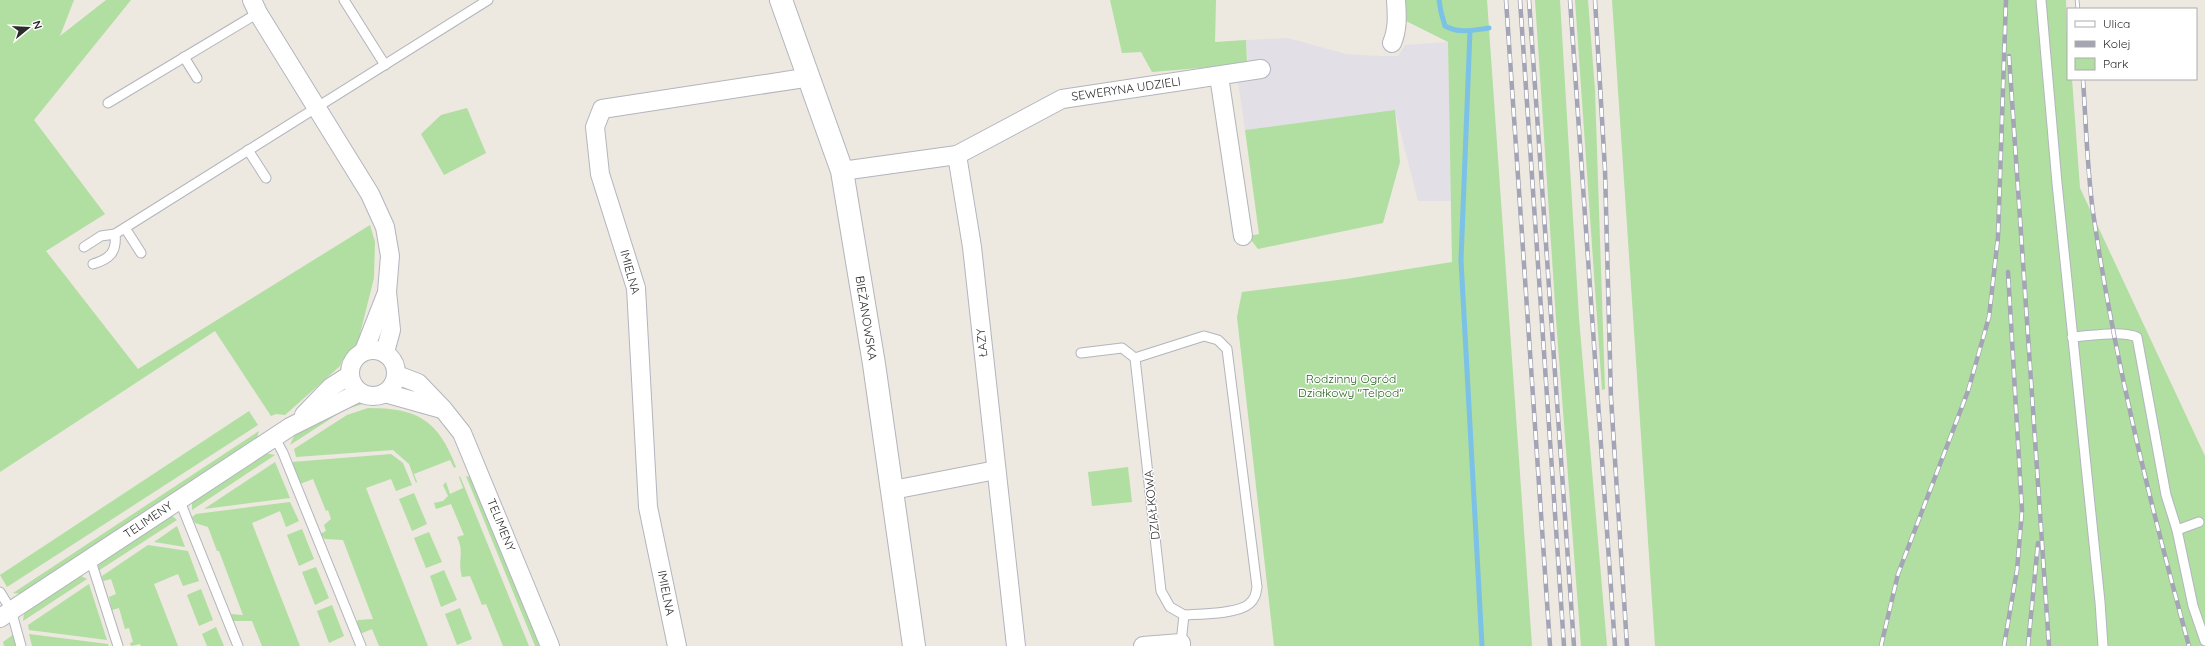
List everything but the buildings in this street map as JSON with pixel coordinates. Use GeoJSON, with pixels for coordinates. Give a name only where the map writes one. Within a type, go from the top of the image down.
{"type":"FeatureCollection","features":[{"type":"Feature","properties":{"kind":"street","name":"BIEŻANOWSKA"},"geometry":{"type":"LineString","coordinates":[[780,0],[809,75],[842,171],[874,364],[914,646]]}},
{"type":"Feature","properties":{"kind":"street"},"geometry":{"type":"LineString","coordinates":[[1392,43],[1396,34],[1396,0]]}},
{"type":"Feature","properties":{"kind":"street"},"geometry":{"type":"LineString","coordinates":[[255,7],[370,194],[385,227],[390,256],[387,292],[391,330],[385,352]]}},
{"type":"Feature","properties":{"kind":"street","name":"SEWERYNA UDZIELI"},"geometry":{"type":"LineString","coordinates":[[957,155],[1062,98],[1261,69]]}},
{"type":"Feature","properties":{"kind":"street","name":"IMIELNA"},"geometry":{"type":"LineString","coordinates":[[677,646],[648,507],[636,288],[600,174],[595,127],[602,110],[798,79],[809,75]]}},
{"type":"Feature","properties":{"kind":"street"},"geometry":{"type":"LineString","coordinates":[[1219,76],[1242,236]]}},
{"type":"Feature","properties":{"kind":"street"},"geometry":{"type":"LineString","coordinates":[[842,171],[957,155]]}},
{"type":"Feature","properties":{"kind":"street","name":"ŁAZY"},"geometry":{"type":"LineString","coordinates":[[957,155],[972,247],[1016,646]]}},
{"type":"Feature","properties":{"kind":"street"},"geometry":{"type":"LineString","coordinates":[[364,351],[375,349],[385,352],[392,358],[396,366],[397,375],[393,385],[386,393],[377,396],[360,392],[353,384],[350,375],[354,361],[364,351],[387,292]]}},
{"type":"Feature","properties":{"kind":"street","name":"TELIMENY"},"geometry":{"type":"LineString","coordinates":[[296,423],[331,387],[350,375]]}},
{"type":"Feature","properties":{"kind":"street","name":"TELIMENY"},"geometry":{"type":"LineString","coordinates":[[397,375],[418,384],[443,409],[462,433],[476,463],[550,646]]}},
{"type":"Feature","properties":{"kind":"street","name":"TELIMENY"},"geometry":{"type":"LineString","coordinates":[[5,614],[296,423],[360,392]]}},
{"type":"Feature","properties":{"kind":"street"},"geometry":{"type":"LineString","coordinates":[[386,393],[443,409]]}},
{"type":"Feature","properties":{"kind":"street"},"geometry":{"type":"LineString","coordinates":[[893,490],[996,470]]}},
{"type":"Feature","properties":{"kind":"street"},"geometry":{"type":"LineString","coordinates":[[1142,646],[1181,644]]}},
{"type":"Feature","properties":{"kind":"lane"},"geometry":{"type":"LineString","coordinates":[[344,0],[384,65]]}},
{"type":"Feature","properties":{"kind":"lane"},"geometry":{"type":"LineString","coordinates":[[84,247],[101,236],[115,234],[125,228],[488,0]]}},
{"type":"Feature","properties":{"kind":"lane"},"geometry":{"type":"LineString","coordinates":[[2041,0],[2072,337],[2100,602],[2103,646]]}},
{"type":"Feature","properties":{"kind":"lane"},"geometry":{"type":"LineString","coordinates":[[108,103],[184,57],[255,7]]}},
{"type":"Feature","properties":{"kind":"lane"},"geometry":{"type":"LineString","coordinates":[[184,57],[197,78]]}},
{"type":"Feature","properties":{"kind":"lane"},"geometry":{"type":"LineString","coordinates":[[248,150],[266,178]]}},
{"type":"Feature","properties":{"kind":"lane"},"geometry":{"type":"LineString","coordinates":[[125,228],[141,253]]}},
{"type":"Feature","properties":{"kind":"lane"},"geometry":{"type":"LineString","coordinates":[[93,264],[104,261],[112,255],[115,248],[115,234]]}},
{"type":"Feature","properties":{"kind":"lane"},"geometry":{"type":"LineString","coordinates":[[2072,337],[2115,335],[2127,332],[2137,337],[2166,495],[2177,530],[2193,606],[2205,641]]}},
{"type":"Feature","properties":{"kind":"lane"},"geometry":{"type":"LineString","coordinates":[[1082,353],[1122,348],[1135,358],[1204,336],[1218,340],[1227,349],[1257,587],[1255,598],[1249,604],[1240,609],[1184,615],[1181,644]]}},
{"type":"Feature","properties":{"kind":"lane","name":"DZIAŁKOWA"},"geometry":{"type":"LineString","coordinates":[[1135,358],[1161,591],[1170,607],[1184,615]]}},
{"type":"Feature","properties":{"kind":"lane"},"geometry":{"type":"LineString","coordinates":[[275,438],[283,453],[361,646]]}},
{"type":"Feature","properties":{"kind":"lane"},"geometry":{"type":"LineString","coordinates":[[179,499],[238,646]]}},
{"type":"Feature","properties":{"kind":"lane"},"geometry":{"type":"LineString","coordinates":[[2177,530],[2200,522]]}},
{"type":"Feature","properties":{"kind":"lane"},"geometry":{"type":"LineString","coordinates":[[90,558],[118,646]]}},
{"type":"Feature","properties":{"kind":"lane"},"geometry":{"type":"LineString","coordinates":[[0,592],[5,614],[21,646]]}},
{"type":"Feature","properties":{"kind":"shaded area"},"geometry":{"type":"Polygon","coordinates":[[[1288,38],[1346,54],[1380,56],[1398,56],[1405,45],[1448,42],[1451,201],[1418,201],[1395,111],[1245,130],[1238,82],[1249,77],[1246,40],[1288,38]]]}},
{"type":"Feature","properties":{"kind":"green space"},"geometry":{"type":"Polygon","coordinates":[[[0,0],[74,0],[60,36],[106,0],[131,0],[34,120],[105,214],[46,251],[138,369],[370,225],[375,242],[374,278],[358,342],[343,359],[340,366],[285,415],[276,414],[271,416],[215,331],[0,472],[0,0]]]}},
{"type":"Feature","properties":{"kind":"green space"},"geometry":{"type":"Polygon","coordinates":[[[1110,0],[1216,0],[1215,42],[1246,40],[1247,64],[1152,72],[1141,52],[1122,53],[1110,0]]]}},
{"type":"Feature","properties":{"kind":"green space","name":"Rodzinny Ogród Działkowy \"Telpod\""},"geometry":{"type":"Polygon","coordinates":[[[1405,0],[1487,0],[1532,646],[1274,646],[1237,317],[1242,292],[1346,279],[1452,262],[1448,42],[1406,21],[1405,0]]]}},
{"type":"Feature","properties":{"kind":"green space"},"geometry":{"type":"Polygon","coordinates":[[[1535,0],[1560,0],[1579,318],[1607,646],[1581,646],[1556,319],[1535,0]]]}},
{"type":"Feature","properties":{"kind":"green space"},"geometry":{"type":"Polygon","coordinates":[[[1575,0],[1588,0],[1595,90],[1605,389],[1602,390],[1575,0]]]}},
{"type":"Feature","properties":{"kind":"green space"},"geometry":{"type":"Polygon","coordinates":[[[1612,0],[2066,0],[2067,80],[2072,80],[2080,188],[2205,456],[2205,646],[1655,646],[1612,0]]]}},
{"type":"Feature","properties":{"kind":"green space"},"geometry":{"type":"Polygon","coordinates":[[[467,108],[486,153],[444,175],[421,134],[441,115],[467,108]]]}},
{"type":"Feature","properties":{"kind":"green space"},"geometry":{"type":"Polygon","coordinates":[[[1395,110],[1400,162],[1383,223],[1258,249],[1248,236],[1259,234],[1245,130],[1395,110]]]}},
{"type":"Feature","properties":{"kind":"green space"},"geometry":{"type":"Polygon","coordinates":[[[380,399],[402,405],[369,402],[350,408],[349,405],[358,400],[380,399]]]}},
{"type":"Feature","properties":{"kind":"green space"},"geometry":{"type":"Polygon","coordinates":[[[368,408],[400,411],[413,414],[424,420],[442,438],[456,467],[454,468],[450,460],[414,474],[416,483],[409,464],[393,450],[296,457],[294,449],[347,415],[368,408]]]}},
{"type":"Feature","properties":{"kind":"green space"},"geometry":{"type":"Polygon","coordinates":[[[340,410],[341,412],[290,445],[294,436],[340,410]]]}},
{"type":"Feature","properties":{"kind":"green space"},"geometry":{"type":"Polygon","coordinates":[[[249,411],[258,425],[7,587],[0,575],[249,411]]]}},
{"type":"Feature","properties":{"kind":"green space"},"geometry":{"type":"Polygon","coordinates":[[[259,431],[256,441],[24,594],[13,593],[259,431]]]}},
{"type":"Feature","properties":{"kind":"green space"},"geometry":{"type":"Polygon","coordinates":[[[265,453],[275,455],[192,510],[192,502],[265,453]]]}},
{"type":"Feature","properties":{"kind":"green space"},"geometry":{"type":"Polygon","coordinates":[[[391,454],[403,463],[412,485],[396,491],[391,479],[366,488],[428,646],[379,646],[372,629],[360,634],[356,624],[358,620],[373,619],[343,540],[325,539],[320,534],[326,531],[324,525],[331,519],[328,510],[326,511],[313,479],[300,484],[292,462],[391,454]]]}},
{"type":"Feature","properties":{"kind":"green space"},"geometry":{"type":"Polygon","coordinates":[[[275,462],[290,498],[204,509],[275,462]]]}},
{"type":"Feature","properties":{"kind":"green space"},"geometry":{"type":"Polygon","coordinates":[[[1128,467],[1132,502],[1092,506],[1088,472],[1128,467]]]}},
{"type":"Feature","properties":{"kind":"green space"},"geometry":{"type":"Polygon","coordinates":[[[460,476],[529,646],[503,646],[486,604],[482,605],[470,576],[462,577],[460,566],[461,552],[457,537],[464,535],[451,504],[436,509],[434,503],[443,501],[448,496],[443,485],[446,482],[450,494],[463,488],[459,477],[460,476]]]}},
{"type":"Feature","properties":{"kind":"green space"},"geometry":{"type":"Polygon","coordinates":[[[466,476],[474,478],[543,646],[535,646],[466,476]]]}},
{"type":"Feature","properties":{"kind":"green space"},"geometry":{"type":"Polygon","coordinates":[[[414,493],[427,524],[412,531],[399,499],[414,493]]]}},
{"type":"Feature","properties":{"kind":"green space"},"geometry":{"type":"Polygon","coordinates":[[[290,502],[299,521],[286,527],[280,511],[252,523],[300,646],[262,646],[252,621],[233,621],[231,614],[243,615],[219,551],[217,551],[208,527],[195,523],[192,517],[196,514],[290,502]]]}},
{"type":"Feature","properties":{"kind":"green space"},"geometry":{"type":"Polygon","coordinates":[[[171,515],[177,520],[98,571],[99,562],[171,515]]]}},
{"type":"Feature","properties":{"kind":"green space"},"geometry":{"type":"Polygon","coordinates":[[[177,526],[185,547],[154,542],[177,526]]]}},
{"type":"Feature","properties":{"kind":"green space"},"geometry":{"type":"Polygon","coordinates":[[[302,529],[314,559],[299,566],[287,535],[302,529]]]}},
{"type":"Feature","properties":{"kind":"green space"},"geometry":{"type":"Polygon","coordinates":[[[429,532],[442,562],[426,568],[414,538],[429,532]]]}},
{"type":"Feature","properties":{"kind":"green space"},"geometry":{"type":"Polygon","coordinates":[[[148,545],[188,551],[199,581],[183,586],[178,574],[154,584],[178,646],[141,646],[140,644],[131,646],[130,643],[133,642],[129,628],[125,629],[119,608],[112,610],[109,597],[116,594],[111,579],[103,581],[102,576],[148,545]]]}},
{"type":"Feature","properties":{"kind":"green space"},"geometry":{"type":"Polygon","coordinates":[[[316,567],[329,598],[315,605],[302,572],[316,567]]]}},
{"type":"Feature","properties":{"kind":"green space"},"geometry":{"type":"Polygon","coordinates":[[[444,570],[457,600],[441,607],[430,576],[444,570]]]}},
{"type":"Feature","properties":{"kind":"green space"},"geometry":{"type":"Polygon","coordinates":[[[81,576],[87,579],[23,621],[24,613],[81,576]]]}},
{"type":"Feature","properties":{"kind":"green space"},"geometry":{"type":"Polygon","coordinates":[[[89,584],[107,640],[29,630],[28,625],[89,584]]]}},
{"type":"Feature","properties":{"kind":"green space"},"geometry":{"type":"Polygon","coordinates":[[[201,589],[213,620],[199,626],[187,595],[201,589]]]}},
{"type":"Feature","properties":{"kind":"green space"},"geometry":{"type":"Polygon","coordinates":[[[332,605],[344,636],[329,643],[317,611],[332,605]]]}},
{"type":"Feature","properties":{"kind":"green space"},"geometry":{"type":"Polygon","coordinates":[[[460,608],[472,639],[457,645],[445,614],[460,608]]]}},
{"type":"Feature","properties":{"kind":"green space"},"geometry":{"type":"Polygon","coordinates":[[[216,627],[224,646],[207,646],[202,634],[216,627]]]}},
{"type":"Feature","properties":{"kind":"green space"},"geometry":{"type":"Polygon","coordinates":[[[14,634],[17,646],[4,646],[3,642],[14,634]]]}},
{"type":"Feature","properties":{"kind":"green space"},"geometry":{"type":"Polygon","coordinates":[[[29,634],[108,644],[109,646],[32,646],[29,634]]]}},
{"type":"Feature","properties":{"kind":"waterway"},"geometry":{"type":"LineString","coordinates":[[1439,0],[1445,26],[1461,31],[1489,28]]}},
{"type":"Feature","properties":{"kind":"waterway"},"geometry":{"type":"LineString","coordinates":[[1470,31],[1461,260],[1482,646]]}},
{"type":"Feature","properties":{"kind":"railway"},"geometry":{"type":"LineString","coordinates":[[1506,0],[1550,646]]}},
{"type":"Feature","properties":{"kind":"railway"},"geometry":{"type":"LineString","coordinates":[[1520,0],[1564,646]]}},
{"type":"Feature","properties":{"kind":"railway"},"geometry":{"type":"LineString","coordinates":[[1529,0],[1574,646]]}},
{"type":"Feature","properties":{"kind":"railway"},"geometry":{"type":"LineString","coordinates":[[1570,0],[1615,646]]}},
{"type":"Feature","properties":{"kind":"railway"},"geometry":{"type":"LineString","coordinates":[[1595,0],[1605,170],[1611,398],[1627,646]]}},
{"type":"Feature","properties":{"kind":"railway"},"geometry":{"type":"LineString","coordinates":[[1881,646],[1898,574],[1968,391],[1989,317],[1998,237],[2006,0]]}},
{"type":"Feature","properties":{"kind":"railway"},"geometry":{"type":"LineString","coordinates":[[2077,0],[2078,8]]}},
{"type":"Feature","properties":{"kind":"railway"},"geometry":{"type":"LineString","coordinates":[[2009,56],[2049,646]]}},
{"type":"Feature","properties":{"kind":"railway"},"geometry":{"type":"LineString","coordinates":[[2083,80],[2091,195],[2111,321],[2134,430],[2160,538],[2189,646]]}},
{"type":"Feature","properties":{"kind":"railway"},"geometry":{"type":"LineString","coordinates":[[2004,646],[2017,570],[2022,511],[2008,272]]}},
{"type":"Feature","properties":{"kind":"railway"},"geometry":{"type":"LineString","coordinates":[[2028,646],[2038,543]]}}]}
